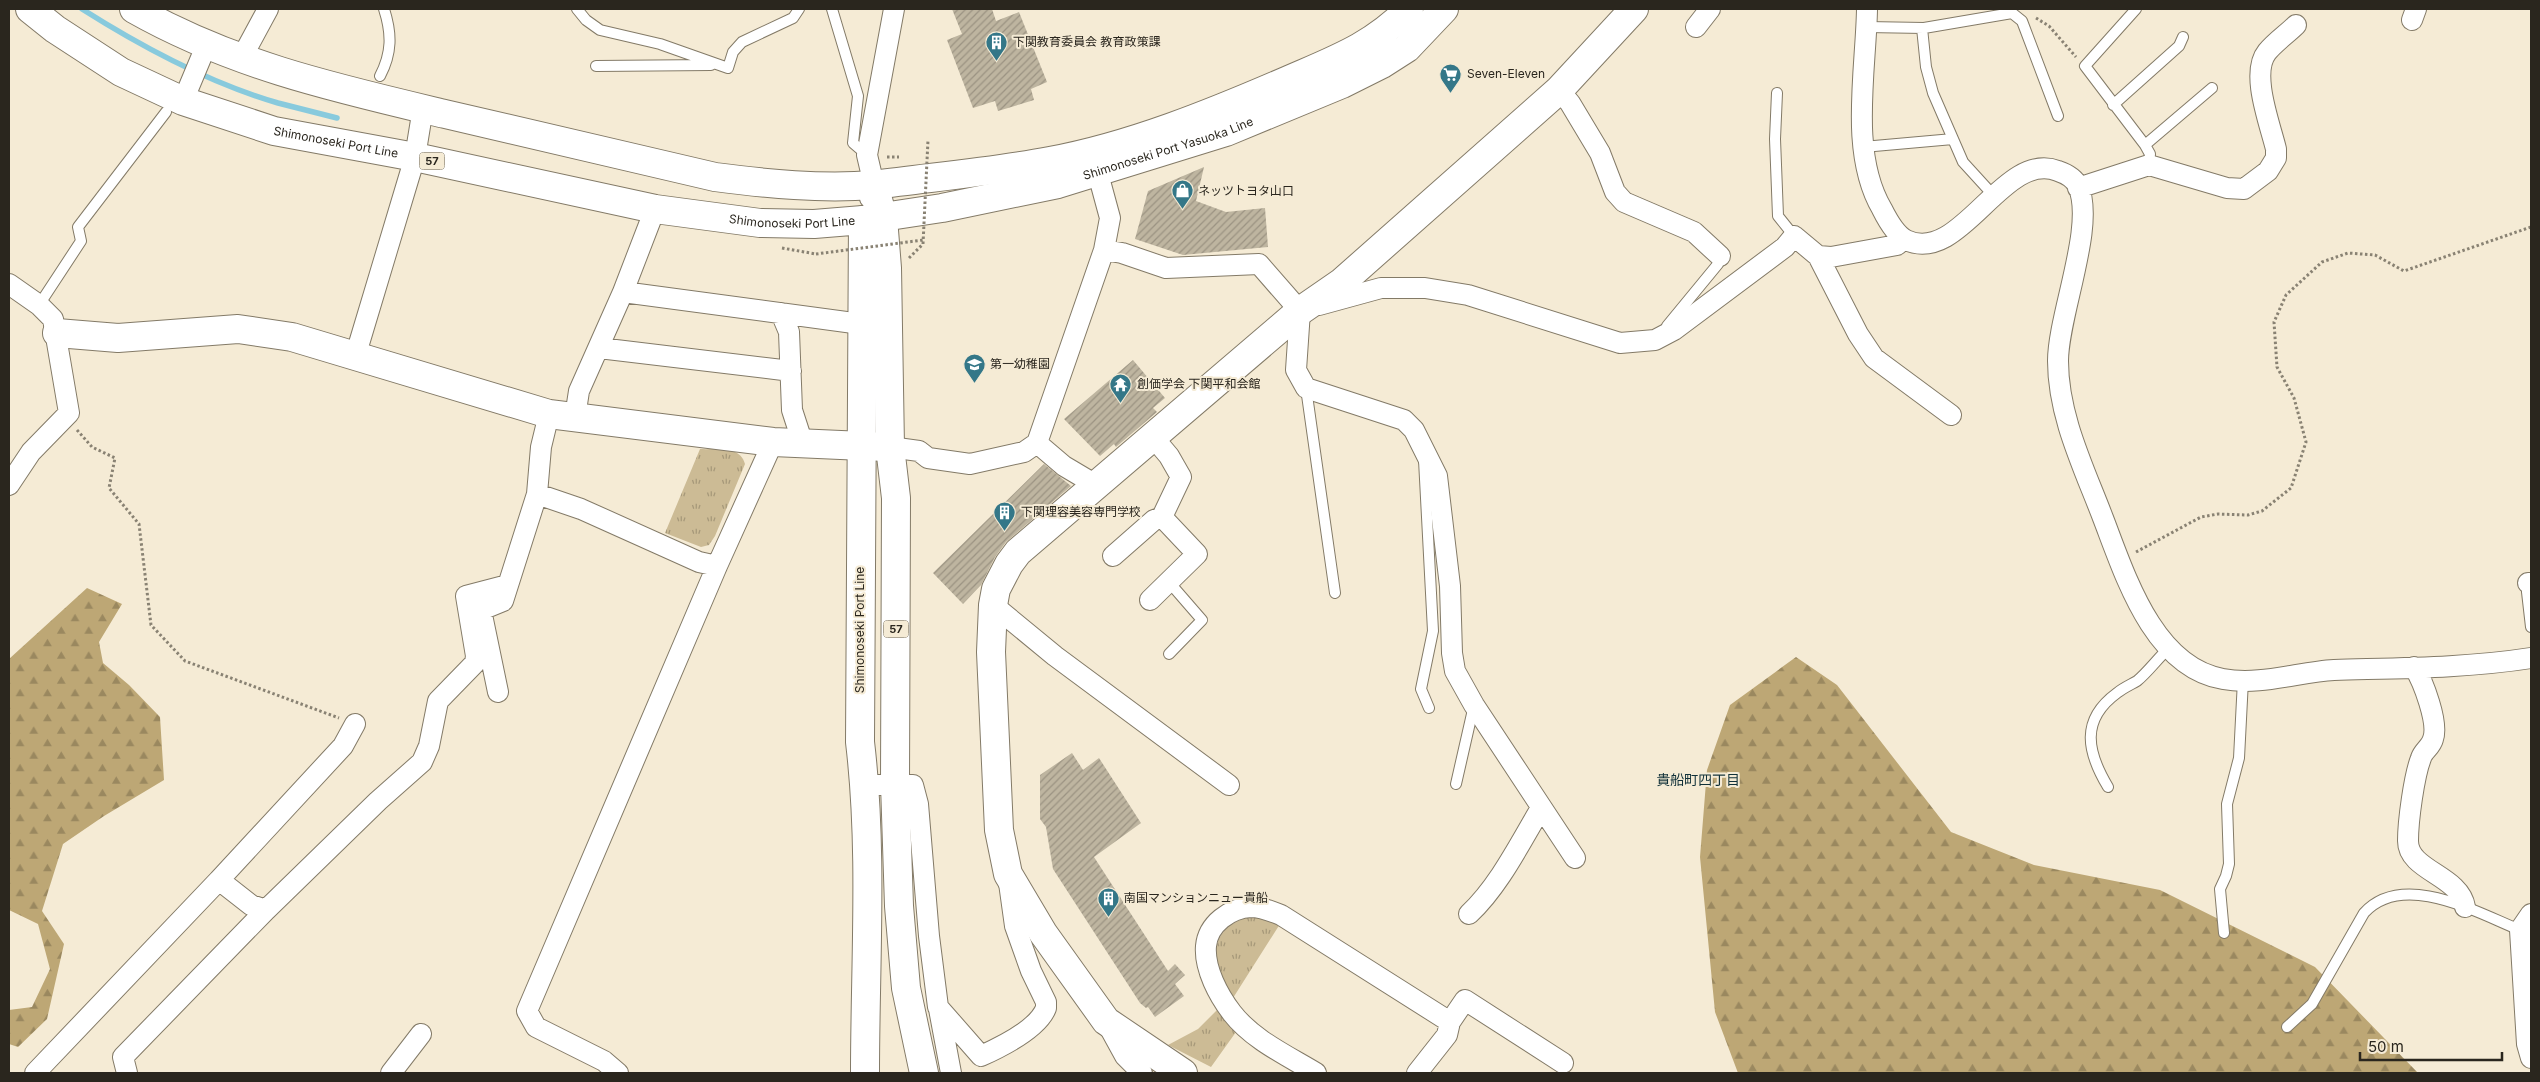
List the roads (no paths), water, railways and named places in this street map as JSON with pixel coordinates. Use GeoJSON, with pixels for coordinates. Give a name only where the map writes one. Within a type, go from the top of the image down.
{"type":"FeatureCollection","features":[{"type":"Feature","properties":{"kind":"main road","name":"Shimonoseki Port Line"},"geometry":{"type":"LineString","coordinates":[[30,9],[55,29],[120,72],[180,99],[282,133],[415,157],[655,209],[760,223],[814,224],[873,219]]}},
{"type":"Feature","properties":{"kind":"main road"},"geometry":{"type":"LineString","coordinates":[[134,9],[203,53],[241,59],[302,79],[423,108],[715,177],[759,183],[840,188],[874,184]]}},
{"type":"Feature","properties":{"kind":"main road","name":"Shimonoseki Port Yasuoka Line"},"geometry":{"type":"LineString","coordinates":[[873,219],[1015,194],[1095,161],[1137,138],[1250,96],[1362,48],[1391,28],[1409,9]]}},
{"type":"Feature","properties":{"kind":"main road","name":"Shimonoseki Port Yasuoka Line"},"geometry":{"type":"LineString","coordinates":[[874,184],[1051,161],[1095,161],[1226,132],[1342,84],[1382,64],[1407,48],[1444,9]]}},
{"type":"Feature","properties":{"kind":"main road"},"geometry":{"type":"LineString","coordinates":[[1183,1073],[1106,1021],[1043,933],[1008,874],[999,821],[991,652],[993,605],[996,589],[1009,564],[1018,552],[1300,311],[1342,282],[1559,90],[1630,10]]}},
{"type":"Feature","properties":{"kind":"main road","name":"Shimonoseki Port Line"},"geometry":{"type":"LineString","coordinates":[[865,1073],[865,785],[860,742],[861,324],[873,219],[874,184]]}},
{"type":"Feature","properties":{"kind":"main road","name":"Shimonoseki Port Line"},"geometry":{"type":"LineString","coordinates":[[873,219],[887,268],[890,448],[896,498],[895,784],[902,957],[906,988],[924,1073]]}},
{"type":"Feature","properties":{"kind":"main road"},"geometry":{"type":"LineString","coordinates":[[57,333],[118,338],[238,329],[292,337],[355,357],[562,416],[773,442],[890,448]]}},
{"type":"Feature","properties":{"kind":"street"},"geometry":{"type":"LineString","coordinates":[[241,59],[268,9]]}},
{"type":"Feature","properties":{"kind":"street"},"geometry":{"type":"LineString","coordinates":[[874,184],[867,156],[894,9]]}},
{"type":"Feature","properties":{"kind":"street"},"geometry":{"type":"LineString","coordinates":[[1696,27],[1710,9]]}},
{"type":"Feature","properties":{"kind":"street"},"geometry":{"type":"LineString","coordinates":[[1867,18],[1862,105],[1863,147],[1872,191],[1890,221],[1904,239],[1920,243],[1945,237],[1976,214],[2018,175],[2044,168],[2052,168],[2073,178],[2078,188],[2082,198],[2083,223],[2058,356],[2058,376],[2064,409],[2073,438],[2121,563],[2152,630],[2169,648],[2182,659],[2224,680],[2243,680],[2326,671],[2414,667],[2531,658]]}},
{"type":"Feature","properties":{"kind":"street"},"geometry":{"type":"LineString","coordinates":[[2078,188],[2147,155],[2171,173],[2235,189],[2249,186],[2268,171],[2276,158],[2276,149],[2261,88],[2260,69],[2267,52],[2296,25]]}},
{"type":"Feature","properties":{"kind":"street"},"geometry":{"type":"LineString","coordinates":[[180,99],[203,53]]}},
{"type":"Feature","properties":{"kind":"street"},"geometry":{"type":"LineString","coordinates":[[1559,90],[1570,103],[1600,153],[1615,192],[1624,202],[1694,232],[1720,256]]}},
{"type":"Feature","properties":{"kind":"street"},"geometry":{"type":"LineString","coordinates":[[355,357],[415,157],[423,108]]}},
{"type":"Feature","properties":{"kind":"street"},"geometry":{"type":"LineString","coordinates":[[890,448],[919,451],[928,458],[970,464],[1024,452],[1038,443],[1104,250],[1110,218],[1095,161]]}},
{"type":"Feature","properties":{"kind":"street"},"geometry":{"type":"LineString","coordinates":[[498,692],[481,610],[502,601],[537,494],[541,447],[579,391],[623,292],[655,209]]}},
{"type":"Feature","properties":{"kind":"street"},"geometry":{"type":"LineString","coordinates":[[1300,311],[1348,295],[1381,288],[1425,288],[1468,295],[1620,343],[1655,340],[1674,330],[1785,248],[1794,236],[1818,256],[1858,334],[1874,358],[1951,415]]}},
{"type":"Feature","properties":{"kind":"street"},"geometry":{"type":"LineString","coordinates":[[1818,256],[1831,256],[1896,245],[1904,239]]}},
{"type":"Feature","properties":{"kind":"street"},"geometry":{"type":"LineString","coordinates":[[1104,250],[1122,253],[1166,268],[1259,264],[1300,311],[1296,370],[1306,388],[1404,420],[1414,430],[1423,444],[1439,485],[1450,586],[1452,653],[1455,671],[1474,705],[1575,858]]}},
{"type":"Feature","properties":{"kind":"street"},"geometry":{"type":"LineString","coordinates":[[9,284],[39,305],[54,319],[69,413],[31,452],[9,486]]}},
{"type":"Feature","properties":{"kind":"street"},"geometry":{"type":"LineString","coordinates":[[623,292],[861,324]]}},
{"type":"Feature","properties":{"kind":"street"},"geometry":{"type":"LineString","coordinates":[[781,313],[789,332],[792,410],[803,444]]}},
{"type":"Feature","properties":{"kind":"street"},"geometry":{"type":"LineString","coordinates":[[598,348],[791,371]]}},
{"type":"Feature","properties":{"kind":"street"},"geometry":{"type":"LineString","coordinates":[[1113,556],[1154,520],[1162,517],[1181,477],[1169,456],[1153,437]]}},
{"type":"Feature","properties":{"kind":"street"},"geometry":{"type":"LineString","coordinates":[[618,1073],[604,1061],[536,1027],[527,1011],[717,566],[773,442]]}},
{"type":"Feature","properties":{"kind":"street"},"geometry":{"type":"LineString","coordinates":[[1038,443],[1064,466],[1096,486]]}},
{"type":"Feature","properties":{"kind":"street"},"geometry":{"type":"LineString","coordinates":[[537,494],[581,509],[699,562],[717,566]]}},
{"type":"Feature","properties":{"kind":"street"},"geometry":{"type":"LineString","coordinates":[[1150,600],[1197,554],[1162,517]]}},
{"type":"Feature","properties":{"kind":"street"},"geometry":{"type":"LineString","coordinates":[[127,1073],[123,1057],[266,910],[378,801],[422,762],[429,746],[438,701],[475,663],[476,656],[466,596],[508,585]]}},
{"type":"Feature","properties":{"kind":"street"},"geometry":{"type":"LineString","coordinates":[[993,605],[1055,656],[1229,785]]}},
{"type":"Feature","properties":{"kind":"street"},"geometry":{"type":"LineString","coordinates":[[2414,667],[2424,683],[2428,696],[2434,733],[2433,740],[2420,759],[2408,846],[2416,859],[2459,892],[2465,907]]}},
{"type":"Feature","properties":{"kind":"street"},"geometry":{"type":"LineString","coordinates":[[35,1073],[219,880],[276,815],[333,757],[343,746],[355,724]]}},
{"type":"Feature","properties":{"kind":"street"},"geometry":{"type":"LineString","coordinates":[[865,785],[913,785],[918,804],[929,936],[938,1006],[951,1073]]}},
{"type":"Feature","properties":{"kind":"street"},"geometry":{"type":"LineString","coordinates":[[1469,914],[1478,906],[1497,879],[1541,808]]}},
{"type":"Feature","properties":{"kind":"street"},"geometry":{"type":"LineString","coordinates":[[938,1006],[982,1056],[1007,1044],[1044,1014],[1046,1002],[1031,971],[1015,926],[1008,874]]}},
{"type":"Feature","properties":{"kind":"street"},"geometry":{"type":"LineString","coordinates":[[219,880],[251,905],[266,910]]}},
{"type":"Feature","properties":{"kind":"street"},"geometry":{"type":"LineString","coordinates":[[1316,1073],[1246,1028],[1232,1013],[1222,996],[1208,966],[1206,946],[1212,930],[1229,913],[1253,907],[1281,915],[1450,1022]]}},
{"type":"Feature","properties":{"kind":"street"},"geometry":{"type":"LineString","coordinates":[[2531,914],[2520,930],[2527,1044],[2531,1058]]}},
{"type":"Feature","properties":{"kind":"street"},"geometry":{"type":"LineString","coordinates":[[1418,1073],[1447,1035],[1450,1022],[1465,1000],[1563,1063]]}},
{"type":"Feature","properties":{"kind":"street"},"geometry":{"type":"LineString","coordinates":[[1106,1021],[1125,1056],[1142,1073]]}},
{"type":"Feature","properties":{"kind":"street"},"geometry":{"type":"LineString","coordinates":[[392,1073],[421,1034]]}},
{"type":"Feature","properties":{"kind":"lane"},"geometry":{"type":"LineString","coordinates":[[380,76],[386,65],[391,32],[384,9]]}},
{"type":"Feature","properties":{"kind":"lane"},"geometry":{"type":"LineString","coordinates":[[577,9],[586,20],[600,30],[660,44],[728,68],[733,52],[742,42],[793,18],[799,9]]}},
{"type":"Feature","properties":{"kind":"lane"},"geometry":{"type":"LineString","coordinates":[[832,9],[858,96],[853,143],[867,156]]}},
{"type":"Feature","properties":{"kind":"lane"},"geometry":{"type":"LineString","coordinates":[[2136,9],[2085,66],[2147,155],[2212,88]]}},
{"type":"Feature","properties":{"kind":"lane"},"geometry":{"type":"LineString","coordinates":[[1867,18],[1922,28],[2012,13],[2022,20],[2058,116]]}},
{"type":"Feature","properties":{"kind":"lane"},"geometry":{"type":"LineString","coordinates":[[1922,28],[1926,67],[1933,93],[1963,162],[1994,196]]}},
{"type":"Feature","properties":{"kind":"lane"},"geometry":{"type":"LineString","coordinates":[[2113,105],[2179,46],[2183,37]]}},
{"type":"Feature","properties":{"kind":"lane"},"geometry":{"type":"LineString","coordinates":[[596,66],[717,64]]}},
{"type":"Feature","properties":{"kind":"lane"},"geometry":{"type":"LineString","coordinates":[[1777,93],[1778,216],[1794,236]]}},
{"type":"Feature","properties":{"kind":"lane"},"geometry":{"type":"LineString","coordinates":[[39,305],[81,241],[78,227],[180,99]]}},
{"type":"Feature","properties":{"kind":"lane"},"geometry":{"type":"LineString","coordinates":[[1863,147],[1953,139]]}},
{"type":"Feature","properties":{"kind":"lane"},"geometry":{"type":"LineString","coordinates":[[1655,340],[1718,264],[1720,256]]}},
{"type":"Feature","properties":{"kind":"lane"},"geometry":{"type":"LineString","coordinates":[[1306,388],[1335,593]]}},
{"type":"Feature","properties":{"kind":"lane"},"geometry":{"type":"LineString","coordinates":[[1423,444],[1432,630],[1421,689],[1429,708]]}},
{"type":"Feature","properties":{"kind":"lane"},"geometry":{"type":"LineString","coordinates":[[1168,582],[1202,620],[1169,654]]}},
{"type":"Feature","properties":{"kind":"lane"},"geometry":{"type":"LineString","coordinates":[[2530,583],[2527,592],[2531,627]]}},
{"type":"Feature","properties":{"kind":"lane"},"geometry":{"type":"LineString","coordinates":[[2108,787],[2101,775],[2090,746],[2092,723],[2108,701],[2138,680],[2169,648]]}},
{"type":"Feature","properties":{"kind":"lane"},"geometry":{"type":"LineString","coordinates":[[2224,934],[2220,889],[2229,864],[2227,804],[2239,758],[2243,680]]}},
{"type":"Feature","properties":{"kind":"lane"},"geometry":{"type":"LineString","coordinates":[[1456,784],[1474,705]]}},
{"type":"Feature","properties":{"kind":"lane"},"geometry":{"type":"LineString","coordinates":[[2287,1027],[2312,1004],[2364,913],[2377,901],[2400,896],[2442,898],[2520,930]]}},
{"type":"Feature","properties":{"kind":"waterway"},"geometry":{"type":"LineString","coordinates":[[82,9],[128,37],[201,74],[252,95],[337,118]]}},
{"type":"Feature","properties":{"kind":"place","name":"下関教育委員会 教育政策課"},"geometry":{"type":"Point","coordinates":[997,61]}},
{"type":"Feature","properties":{"kind":"place","name":"Seven-Eleven"},"geometry":{"type":"Point","coordinates":[1451,93]}},
{"type":"Feature","properties":{"kind":"place","name":"ネッツトヨタ山口"},"geometry":{"type":"Point","coordinates":[1182,210]}},
{"type":"Feature","properties":{"kind":"place","name":"第一幼稚園"},"geometry":{"type":"Point","coordinates":[974,383]}},
{"type":"Feature","properties":{"kind":"place","name":"創価学会 下関平和会館"},"geometry":{"type":"Point","coordinates":[1121,403]}},
{"type":"Feature","properties":{"kind":"place","name":"下関理容美容専門学校"},"geometry":{"type":"Point","coordinates":[1005,531]}},
{"type":"Feature","properties":{"kind":"place","name":"南国マンションニュー貴船"},"geometry":{"type":"Point","coordinates":[1108,917]}},
{"type":"Feature","properties":{"kind":"district","name":"貴船町四丁目"},"geometry":{"type":"Point","coordinates":[1698,780]}}]}
